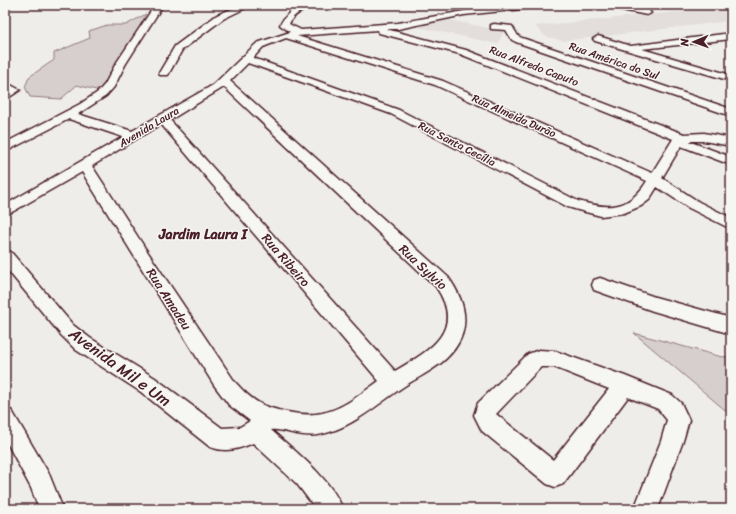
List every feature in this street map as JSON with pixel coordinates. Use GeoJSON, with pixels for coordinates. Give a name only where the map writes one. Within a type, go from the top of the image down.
{"type":"FeatureCollection","features":[{"type":"Feature","properties":{"kind":"street"},"geometry":{"type":"LineString","coordinates":[[5,148],[69,115],[96,99],[106,90],[159,5]]}},
{"type":"Feature","properties":{"kind":"street"},"geometry":{"type":"LineString","coordinates":[[164,73],[178,48],[220,17],[248,5]]}},
{"type":"Feature","properties":{"kind":"street"},"geometry":{"type":"LineString","coordinates":[[260,45],[294,10],[303,6],[337,5]]}},
{"type":"Feature","properties":{"kind":"street","name":"Avenida Laura"},"geometry":{"type":"LineString","coordinates":[[5,211],[163,119],[224,81],[260,45],[285,35],[298,32],[373,28],[411,24],[464,13],[543,5]]}},
{"type":"Feature","properties":{"kind":"street"},"geometry":{"type":"LineString","coordinates":[[606,5],[647,13],[640,5]]}},
{"type":"Feature","properties":{"kind":"street"},"geometry":{"type":"LineString","coordinates":[[286,18],[285,26],[298,32]]}},
{"type":"Feature","properties":{"kind":"street","name":"Rua América do Sul"},"geometry":{"type":"LineString","coordinates":[[494,27],[509,28],[515,38],[519,40],[731,113]]}},
{"type":"Feature","properties":{"kind":"street","name":"Rua Alfredo Caputo"},"geometry":{"type":"LineString","coordinates":[[373,28],[463,52],[731,161]]}},
{"type":"Feature","properties":{"kind":"street","name":"Rua Almeida Durão"},"geometry":{"type":"LineString","coordinates":[[285,35],[439,83],[655,179],[694,205],[731,224]]}},
{"type":"Feature","properties":{"kind":"street"},"geometry":{"type":"LineString","coordinates":[[627,48],[731,36]]}},
{"type":"Feature","properties":{"kind":"street"},"geometry":{"type":"LineString","coordinates":[[598,39],[731,78]]}},
{"type":"Feature","properties":{"kind":"street","name":"Rua Santa Cecília"},"geometry":{"type":"LineString","coordinates":[[247,59],[395,112],[584,208],[606,212],[628,208],[644,197],[680,139]]}},
{"type":"Feature","properties":{"kind":"street"},"geometry":{"type":"LineString","coordinates":[[719,74],[731,66]]}},
{"type":"Feature","properties":{"kind":"street","name":"Rua Sylvio"},"geometry":{"type":"LineString","coordinates":[[224,81],[442,282],[454,300],[457,321],[456,329],[450,342],[424,364],[393,383],[359,408],[340,418],[321,424],[304,426],[262,425]]}},
{"type":"Feature","properties":{"kind":"street"},"geometry":{"type":"LineString","coordinates":[[5,85],[14,88],[15,90],[9,95]]}},
{"type":"Feature","properties":{"kind":"street"},"geometry":{"type":"LineString","coordinates":[[69,115],[134,136]]}},
{"type":"Feature","properties":{"kind":"street","name":"Rua Ribeiro"},"geometry":{"type":"LineString","coordinates":[[163,119],[393,383]]}},
{"type":"Feature","properties":{"kind":"street"},"geometry":{"type":"LineString","coordinates":[[680,139],[698,137],[731,142]]}},
{"type":"Feature","properties":{"kind":"street","name":"Rua Amadeu"},"geometry":{"type":"LineString","coordinates":[[85,165],[127,235],[229,389],[242,404],[253,412],[262,425]]}},
{"type":"Feature","properties":{"kind":"street","name":"Avenida Mil e Um"},"geometry":{"type":"LineString","coordinates":[[5,256],[67,330],[83,344],[148,385],[218,439],[227,440],[239,438],[262,425]]}},
{"type":"Feature","properties":{"kind":"street"},"geometry":{"type":"LineString","coordinates":[[600,285],[653,304],[731,326]]}},
{"type":"Feature","properties":{"kind":"street"},"geometry":{"type":"LineString","coordinates":[[625,385],[555,476],[490,424],[485,415],[485,410],[535,360],[540,358],[555,359],[625,385],[665,402],[674,410],[678,420],[672,441],[646,509]]}},
{"type":"Feature","properties":{"kind":"street"},"geometry":{"type":"LineString","coordinates":[[5,418],[41,482],[51,509]]}},
{"type":"Feature","properties":{"kind":"street"},"geometry":{"type":"LineString","coordinates":[[262,425],[331,509]]}},
{"type":"Feature","properties":{"kind":"shaded area"},"geometry":{"type":"Polygon","coordinates":[[[727,7],[731,9],[731,21],[563,41],[545,36],[535,26],[727,7]]]}},
{"type":"Feature","properties":{"kind":"shaded area"},"geometry":{"type":"Polygon","coordinates":[[[146,14],[134,38],[100,91],[77,85],[61,99],[30,97],[25,87],[29,77],[54,60],[54,53],[90,38],[89,31],[107,25],[126,25],[146,14]]]}},
{"type":"Feature","properties":{"kind":"shaded area"},"geometry":{"type":"Polygon","coordinates":[[[449,20],[504,31],[498,44],[413,26],[449,20]]]}},
{"type":"Feature","properties":{"kind":"shaded area"},"geometry":{"type":"Polygon","coordinates":[[[634,333],[722,357],[731,356],[731,415],[634,333]]]}},
{"type":"Feature","properties":{"kind":"district","name":"Jardim Laura I"},"geometry":{"type":"Point","coordinates":[203,234]}}]}
